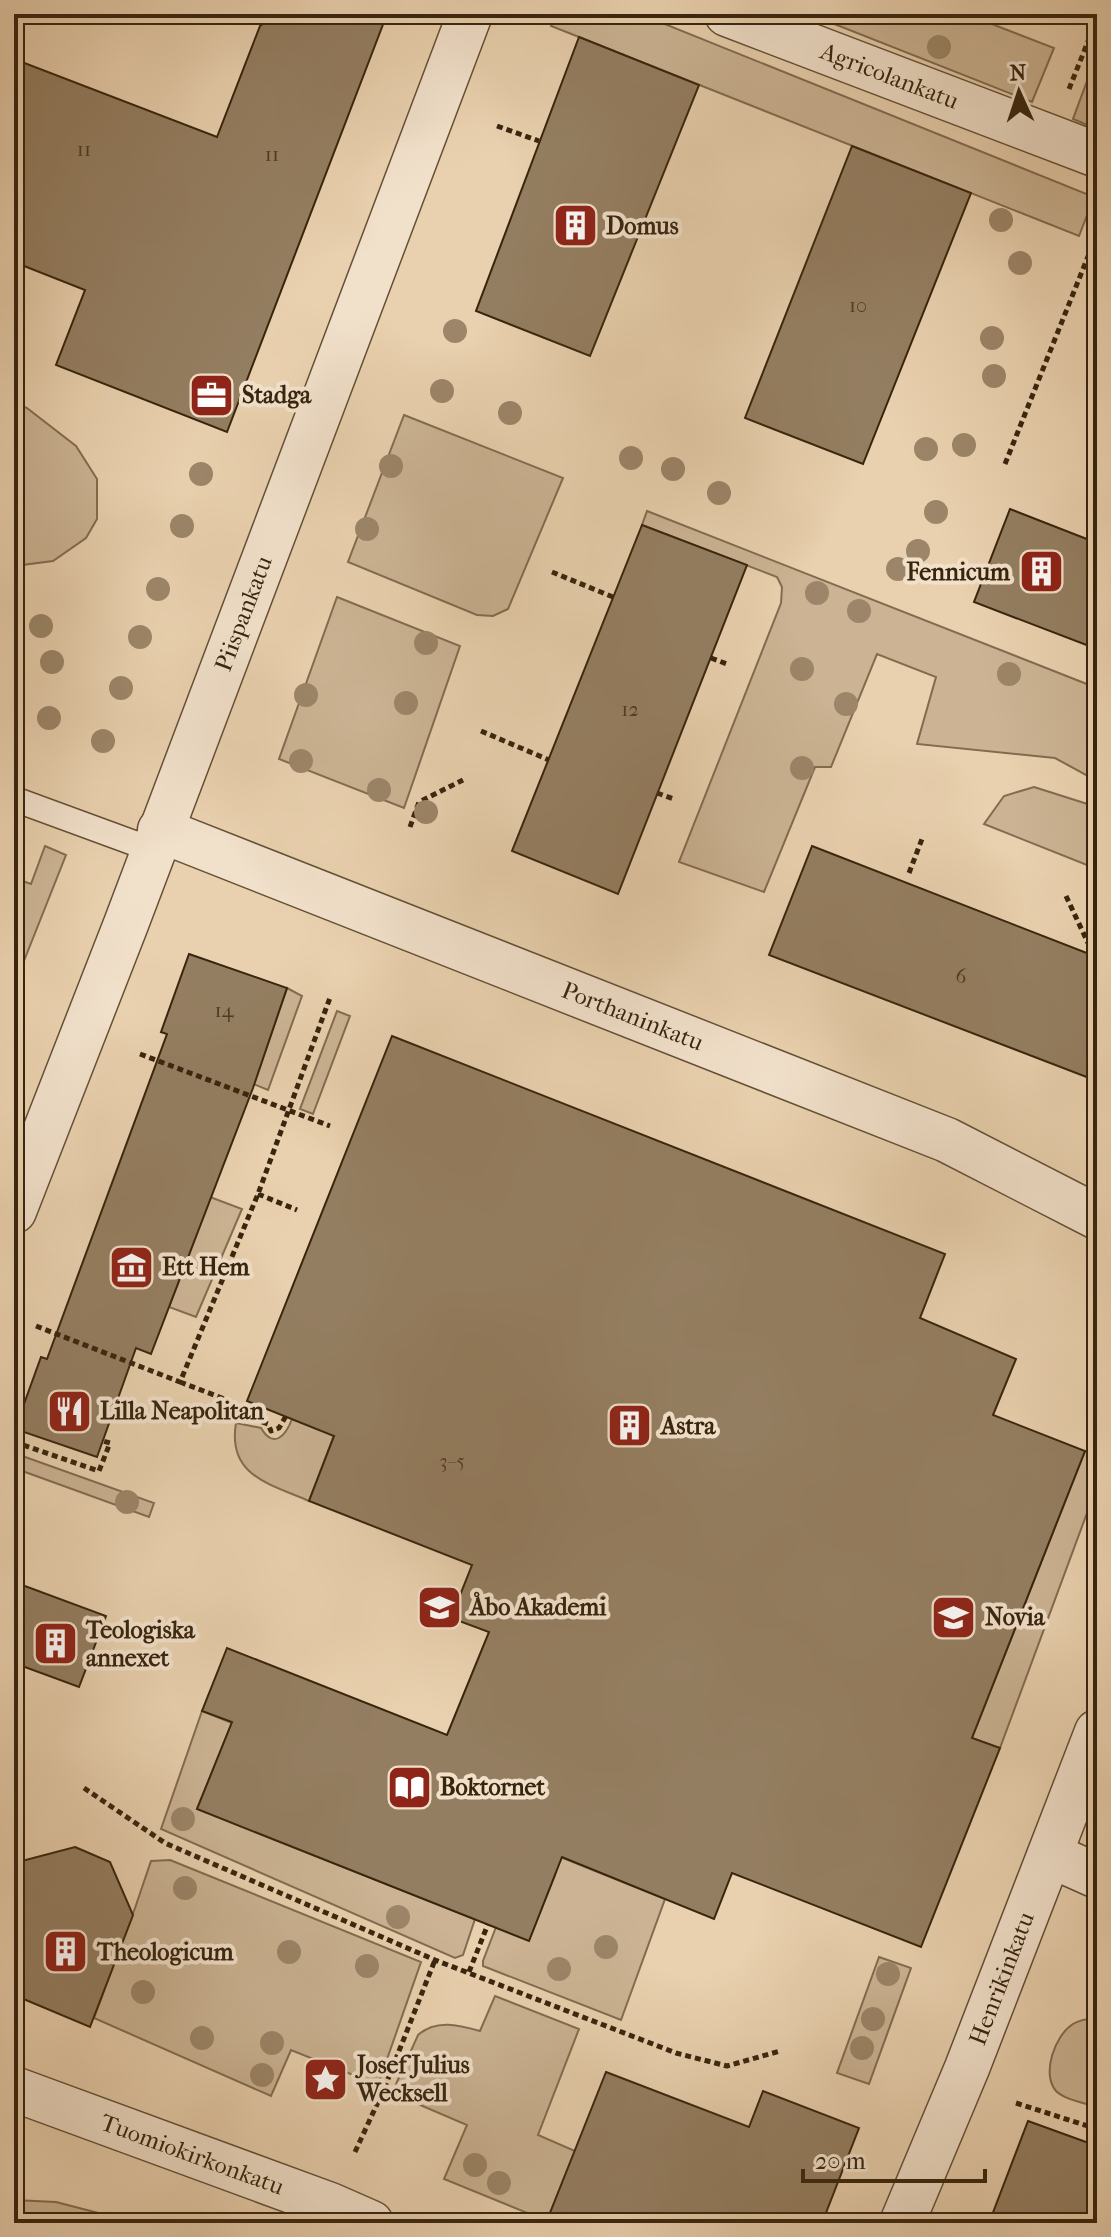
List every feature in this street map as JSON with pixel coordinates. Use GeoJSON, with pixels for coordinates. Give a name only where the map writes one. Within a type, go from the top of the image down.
{"type":"FeatureCollection","features":[{"type":"Feature","properties":{"kind":"street","name":"Piispankatu"},"geometry":{"type":"LineString","coordinates":[[14,1211],[470,14]]}},
{"type":"Feature","properties":{"kind":"street","name":"Agricolankatu"},"geometry":{"type":"LineString","coordinates":[[727,14],[1097,155]]}},
{"type":"Feature","properties":{"kind":"street","name":"Porthaninkatu"},"geometry":{"type":"LineString","coordinates":[[157,840],[947,1140],[1097,1217]]}},
{"type":"Feature","properties":{"kind":"street","name":"Henrikinkatu"},"geometry":{"type":"LineString","coordinates":[[902,2223],[967,2068],[1097,1732]]}},
{"type":"Feature","properties":{"kind":"street"},"geometry":{"type":"LineString","coordinates":[[1050,1855],[1097,1876]]}},
{"type":"Feature","properties":{"kind":"street","name":"Tuomiokirkonkatu"},"geometry":{"type":"LineString","coordinates":[[14,2089],[330,2205],[371,2223]]}},
{"type":"Feature","properties":{"kind":"lane"},"geometry":{"type":"LineString","coordinates":[[14,799],[157,840]]}},
{"type":"Feature","properties":{"kind":"path"},"geometry":{"type":"LineString","coordinates":[[1067,14],[1096,22],[1078,68]]}},
{"type":"Feature","properties":{"kind":"path"},"geometry":{"type":"LineString","coordinates":[[497,126],[539,141]]}},
{"type":"Feature","properties":{"kind":"path"},"geometry":{"type":"LineString","coordinates":[[1005,464],[1093,244]]}},
{"type":"Feature","properties":{"kind":"path"},"geometry":{"type":"LineString","coordinates":[[552,572],[613,597]]}},
{"type":"Feature","properties":{"kind":"path"},"geometry":{"type":"LineString","coordinates":[[711,658],[727,664]]}},
{"type":"Feature","properties":{"kind":"path"},"geometry":{"type":"LineString","coordinates":[[481,731],[549,760]]}},
{"type":"Feature","properties":{"kind":"path"},"geometry":{"type":"LineString","coordinates":[[410,827],[419,802],[463,780]]}},
{"type":"Feature","properties":{"kind":"path"},"geometry":{"type":"LineString","coordinates":[[657,793],[674,799]]}},
{"type":"Feature","properties":{"kind":"path"},"geometry":{"type":"LineString","coordinates":[[909,873],[922,839]]}},
{"type":"Feature","properties":{"kind":"path"},"geometry":{"type":"LineString","coordinates":[[1066,896],[1088,943]]}},
{"type":"Feature","properties":{"kind":"path"},"geometry":{"type":"LineString","coordinates":[[180,1382],[258,1194],[331,995]]}},
{"type":"Feature","properties":{"kind":"path"},"geometry":{"type":"LineString","coordinates":[[140,1054],[330,1126]]}},
{"type":"Feature","properties":{"kind":"path"},"geometry":{"type":"LineString","coordinates":[[258,1194],[297,1210]]}},
{"type":"Feature","properties":{"kind":"path"},"geometry":{"type":"LineString","coordinates":[[36,1326],[222,1398],[219,1407],[268,1424],[271,1431],[279,1428],[286,1416]]}},
{"type":"Feature","properties":{"kind":"path"},"geometry":{"type":"LineString","coordinates":[[14,1442],[99,1471],[110,1443],[103,1441]]}},
{"type":"Feature","properties":{"kind":"path"},"geometry":{"type":"LineString","coordinates":[[84,1788],[165,1843],[435,1960],[676,2053],[727,2066],[780,2051]]}},
{"type":"Feature","properties":{"kind":"path"},"geometry":{"type":"LineString","coordinates":[[469,1972],[488,1924]]}},
{"type":"Feature","properties":{"kind":"path"},"geometry":{"type":"LineString","coordinates":[[355,2152],[384,2089],[435,1960]]}},
{"type":"Feature","properties":{"kind":"path"},"geometry":{"type":"LineString","coordinates":[[1016,2103],[1097,2129]]}},
{"type":"Feature","properties":{"kind":"shaded area"},"geometry":{"type":"Polygon","coordinates":[[[556,14],[640,14],[1094,197],[1079,236],[551,26],[556,14]]]}},
{"type":"Feature","properties":{"kind":"shaded area"},"geometry":{"type":"Polygon","coordinates":[[[809,14],[966,14],[1054,48],[1032,102],[809,14]]]}},
{"type":"Feature","properties":{"kind":"shaded area"},"geometry":{"type":"Polygon","coordinates":[[[1097,54],[1097,129],[1073,119],[1097,54]]]}},
{"type":"Feature","properties":{"kind":"shaded area"},"geometry":{"type":"Polygon","coordinates":[[[14,402],[27,408],[76,446],[97,479],[97,519],[86,538],[53,561],[14,566],[14,402]]]}},
{"type":"Feature","properties":{"kind":"shaded area"},"geometry":{"type":"Polygon","coordinates":[[[404,415],[563,478],[508,609],[493,616],[477,615],[348,562],[404,415]]]}},
{"type":"Feature","properties":{"kind":"shaded area"},"geometry":{"type":"Polygon","coordinates":[[[647,511],[1097,688],[1097,781],[1055,758],[917,744],[936,677],[877,654],[831,767],[815,767],[764,892],[679,862],[781,603],[782,587],[777,577],[642,525],[647,511]]]}},
{"type":"Feature","properties":{"kind":"shaded area"},"geometry":{"type":"Polygon","coordinates":[[[337,597],[460,646],[404,808],[279,759],[337,597]]]}},
{"type":"Feature","properties":{"kind":"shaded area"},"geometry":{"type":"Polygon","coordinates":[[[1034,787],[1097,807],[1097,869],[984,824],[1004,796],[1034,787]]]}},
{"type":"Feature","properties":{"kind":"shaded area"},"geometry":{"type":"Polygon","coordinates":[[[45,846],[66,855],[14,986],[14,878],[31,884],[45,846]]]}},
{"type":"Feature","properties":{"kind":"shaded area"},"geometry":{"type":"Polygon","coordinates":[[[287,988],[302,996],[268,1090],[246,1081],[260,1066],[287,988]]]}},
{"type":"Feature","properties":{"kind":"shaded area"},"geometry":{"type":"Polygon","coordinates":[[[337,1011],[350,1016],[313,1114],[300,1109],[337,1011]]]}},
{"type":"Feature","properties":{"kind":"shaded area"},"geometry":{"type":"Polygon","coordinates":[[[210,1197],[242,1209],[196,1317],[169,1307],[210,1197]]]}},
{"type":"Feature","properties":{"kind":"shaded area"},"geometry":{"type":"Polygon","coordinates":[[[292,1419],[334,1435],[309,1501],[254,1476],[238,1455],[235,1441],[236,1423],[261,1428],[266,1435],[275,1439],[283,1435],[292,1419]]]}},
{"type":"Feature","properties":{"kind":"shaded area"},"geometry":{"type":"Polygon","coordinates":[[[1085,1451],[1097,1456],[1097,1486],[1000,1748],[972,1738],[1085,1451]]]}},
{"type":"Feature","properties":{"kind":"shaded area"},"geometry":{"type":"Polygon","coordinates":[[[14,1453],[154,1503],[149,1517],[14,1468],[14,1453]]]}},
{"type":"Feature","properties":{"kind":"shaded area"},"geometry":{"type":"Polygon","coordinates":[[[202,1711],[232,1723],[197,1809],[475,1919],[463,1955],[455,1958],[161,1829],[202,1711]]]}},
{"type":"Feature","properties":{"kind":"shaded area"},"geometry":{"type":"Polygon","coordinates":[[[558,1856],[665,1899],[621,2020],[483,1966],[496,1927],[529,1940],[555,1875],[558,1856]]]}},
{"type":"Feature","properties":{"kind":"shaded area"},"geometry":{"type":"Polygon","coordinates":[[[170,1860],[421,1962],[378,2085],[291,2050],[271,2096],[94,2018],[151,1861],[170,1860]]]}},
{"type":"Feature","properties":{"kind":"shaded area"},"geometry":{"type":"Polygon","coordinates":[[[879,1957],[911,1968],[869,2084],[837,2073],[879,1957]]]}},
{"type":"Feature","properties":{"kind":"shaded area"},"geometry":{"type":"Polygon","coordinates":[[[495,1996],[579,2029],[538,2135],[575,2151],[547,2221],[444,2179],[467,2125],[392,2093],[418,2035],[440,2025],[480,2031],[495,1996]]]}},
{"type":"Feature","properties":{"kind":"shaded area"},"geometry":{"type":"Polygon","coordinates":[[[1097,2018],[1097,2107],[1056,2091],[1050,2065],[1066,2029],[1079,2021],[1097,2018]]]}},
{"type":"Feature","properties":{"kind":"shaded area"},"geometry":{"type":"Polygon","coordinates":[[[14,2200],[56,2202],[137,2223],[14,2223],[14,2200]]]}},
{"type":"Feature","properties":{"kind":"building"},"geometry":{"type":"Polygon","coordinates":[[[277,14],[387,14],[227,432],[56,365],[85,290],[14,262],[14,59],[217,137],[260,26],[277,14]]]}},
{"type":"Feature","properties":{"kind":"building","name":"Domus"},"geometry":{"type":"Polygon","coordinates":[[[579,37],[699,85],[590,356],[476,311],[579,37]]]}},
{"type":"Feature","properties":{"kind":"building"},"geometry":{"type":"Polygon","coordinates":[[[852,146],[971,193],[863,464],[745,418],[852,146]]]}},
{"type":"Feature","properties":{"kind":"building","name":"Fennicum"},"geometry":{"type":"Polygon","coordinates":[[[1010,509],[1097,543],[1097,649],[974,602],[1010,509]]]}},
{"type":"Feature","properties":{"kind":"building"},"geometry":{"type":"Polygon","coordinates":[[[642,525],[747,565],[618,894],[512,851],[642,525]]]}},
{"type":"Feature","properties":{"kind":"building"},"geometry":{"type":"Polygon","coordinates":[[[812,846],[1097,957],[1097,1081],[769,955],[812,846]]]}},
{"type":"Feature","properties":{"kind":"building"},"geometry":{"type":"Polygon","coordinates":[[[189,954],[287,988],[253,1088],[151,1354],[136,1348],[97,1457],[15,1429],[41,1357],[47,1359],[167,1034],[161,1032],[189,954]]]}},
{"type":"Feature","properties":{"kind":"building","name":"Astra"},"geometry":{"type":"Polygon","coordinates":[[[392,1036],[945,1254],[920,1318],[1016,1359],[993,1415],[1085,1451],[972,1738],[1000,1748],[921,1947],[732,1873],[714,1919],[562,1857],[529,1941],[197,1809],[232,1722],[202,1711],[227,1648],[447,1735],[489,1632],[451,1618],[472,1565],[309,1501],[334,1436],[247,1401],[392,1036]]]}},
{"type":"Feature","properties":{"kind":"building","name":"Teologiska annexet"},"geometry":{"type":"Polygon","coordinates":[[[14,1582],[106,1616],[79,1687],[14,1663],[14,1582]]]}},
{"type":"Feature","properties":{"kind":"building","name":"Theologicum"},"geometry":{"type":"Polygon","coordinates":[[[75,1847],[110,1862],[133,1915],[90,2027],[14,1995],[14,1863],[75,1847]]]}},
{"type":"Feature","properties":{"kind":"building"},"geometry":{"type":"Polygon","coordinates":[[[606,2072],[749,2127],[763,2091],[859,2128],[822,2223],[546,2223],[606,2072]]]}},
{"type":"Feature","properties":{"kind":"building"},"geometry":{"type":"Polygon","coordinates":[[[1028,2121],[1097,2146],[1097,2223],[989,2223],[1028,2121]]]}},
{"type":"Feature","properties":{"kind":"place","name":"Domus"},"geometry":{"type":"Point","coordinates":[575,226]}},
{"type":"Feature","properties":{"kind":"place","name":"Stadga"},"geometry":{"type":"Point","coordinates":[211,395]}},
{"type":"Feature","properties":{"kind":"place","name":"Fennicum"},"geometry":{"type":"Point","coordinates":[1041,572]}},
{"type":"Feature","properties":{"kind":"place","name":"Ett Hem"},"geometry":{"type":"Point","coordinates":[131,1267]}},
{"type":"Feature","properties":{"kind":"place","name":"Lilla Neapolitan"},"geometry":{"type":"Point","coordinates":[69,1411]}},
{"type":"Feature","properties":{"kind":"place","name":"Astra"},"geometry":{"type":"Point","coordinates":[630,1426]}},
{"type":"Feature","properties":{"kind":"place","name":"Åbo Akademi"},"geometry":{"type":"Point","coordinates":[439,1607]}},
{"type":"Feature","properties":{"kind":"place","name":"Novia"},"geometry":{"type":"Point","coordinates":[954,1617]}},
{"type":"Feature","properties":{"kind":"place","name":"Teologiska annexet"},"geometry":{"type":"Point","coordinates":[55,1644]}},
{"type":"Feature","properties":{"kind":"place","name":"Boktornet"},"geometry":{"type":"Point","coordinates":[409,1787]}},
{"type":"Feature","properties":{"kind":"place","name":"Theologicum"},"geometry":{"type":"Point","coordinates":[66,1952]}},
{"type":"Feature","properties":{"kind":"place","name":"Josef Julius Wecksell"},"geometry":{"type":"Point","coordinates":[326,2079]}}]}
